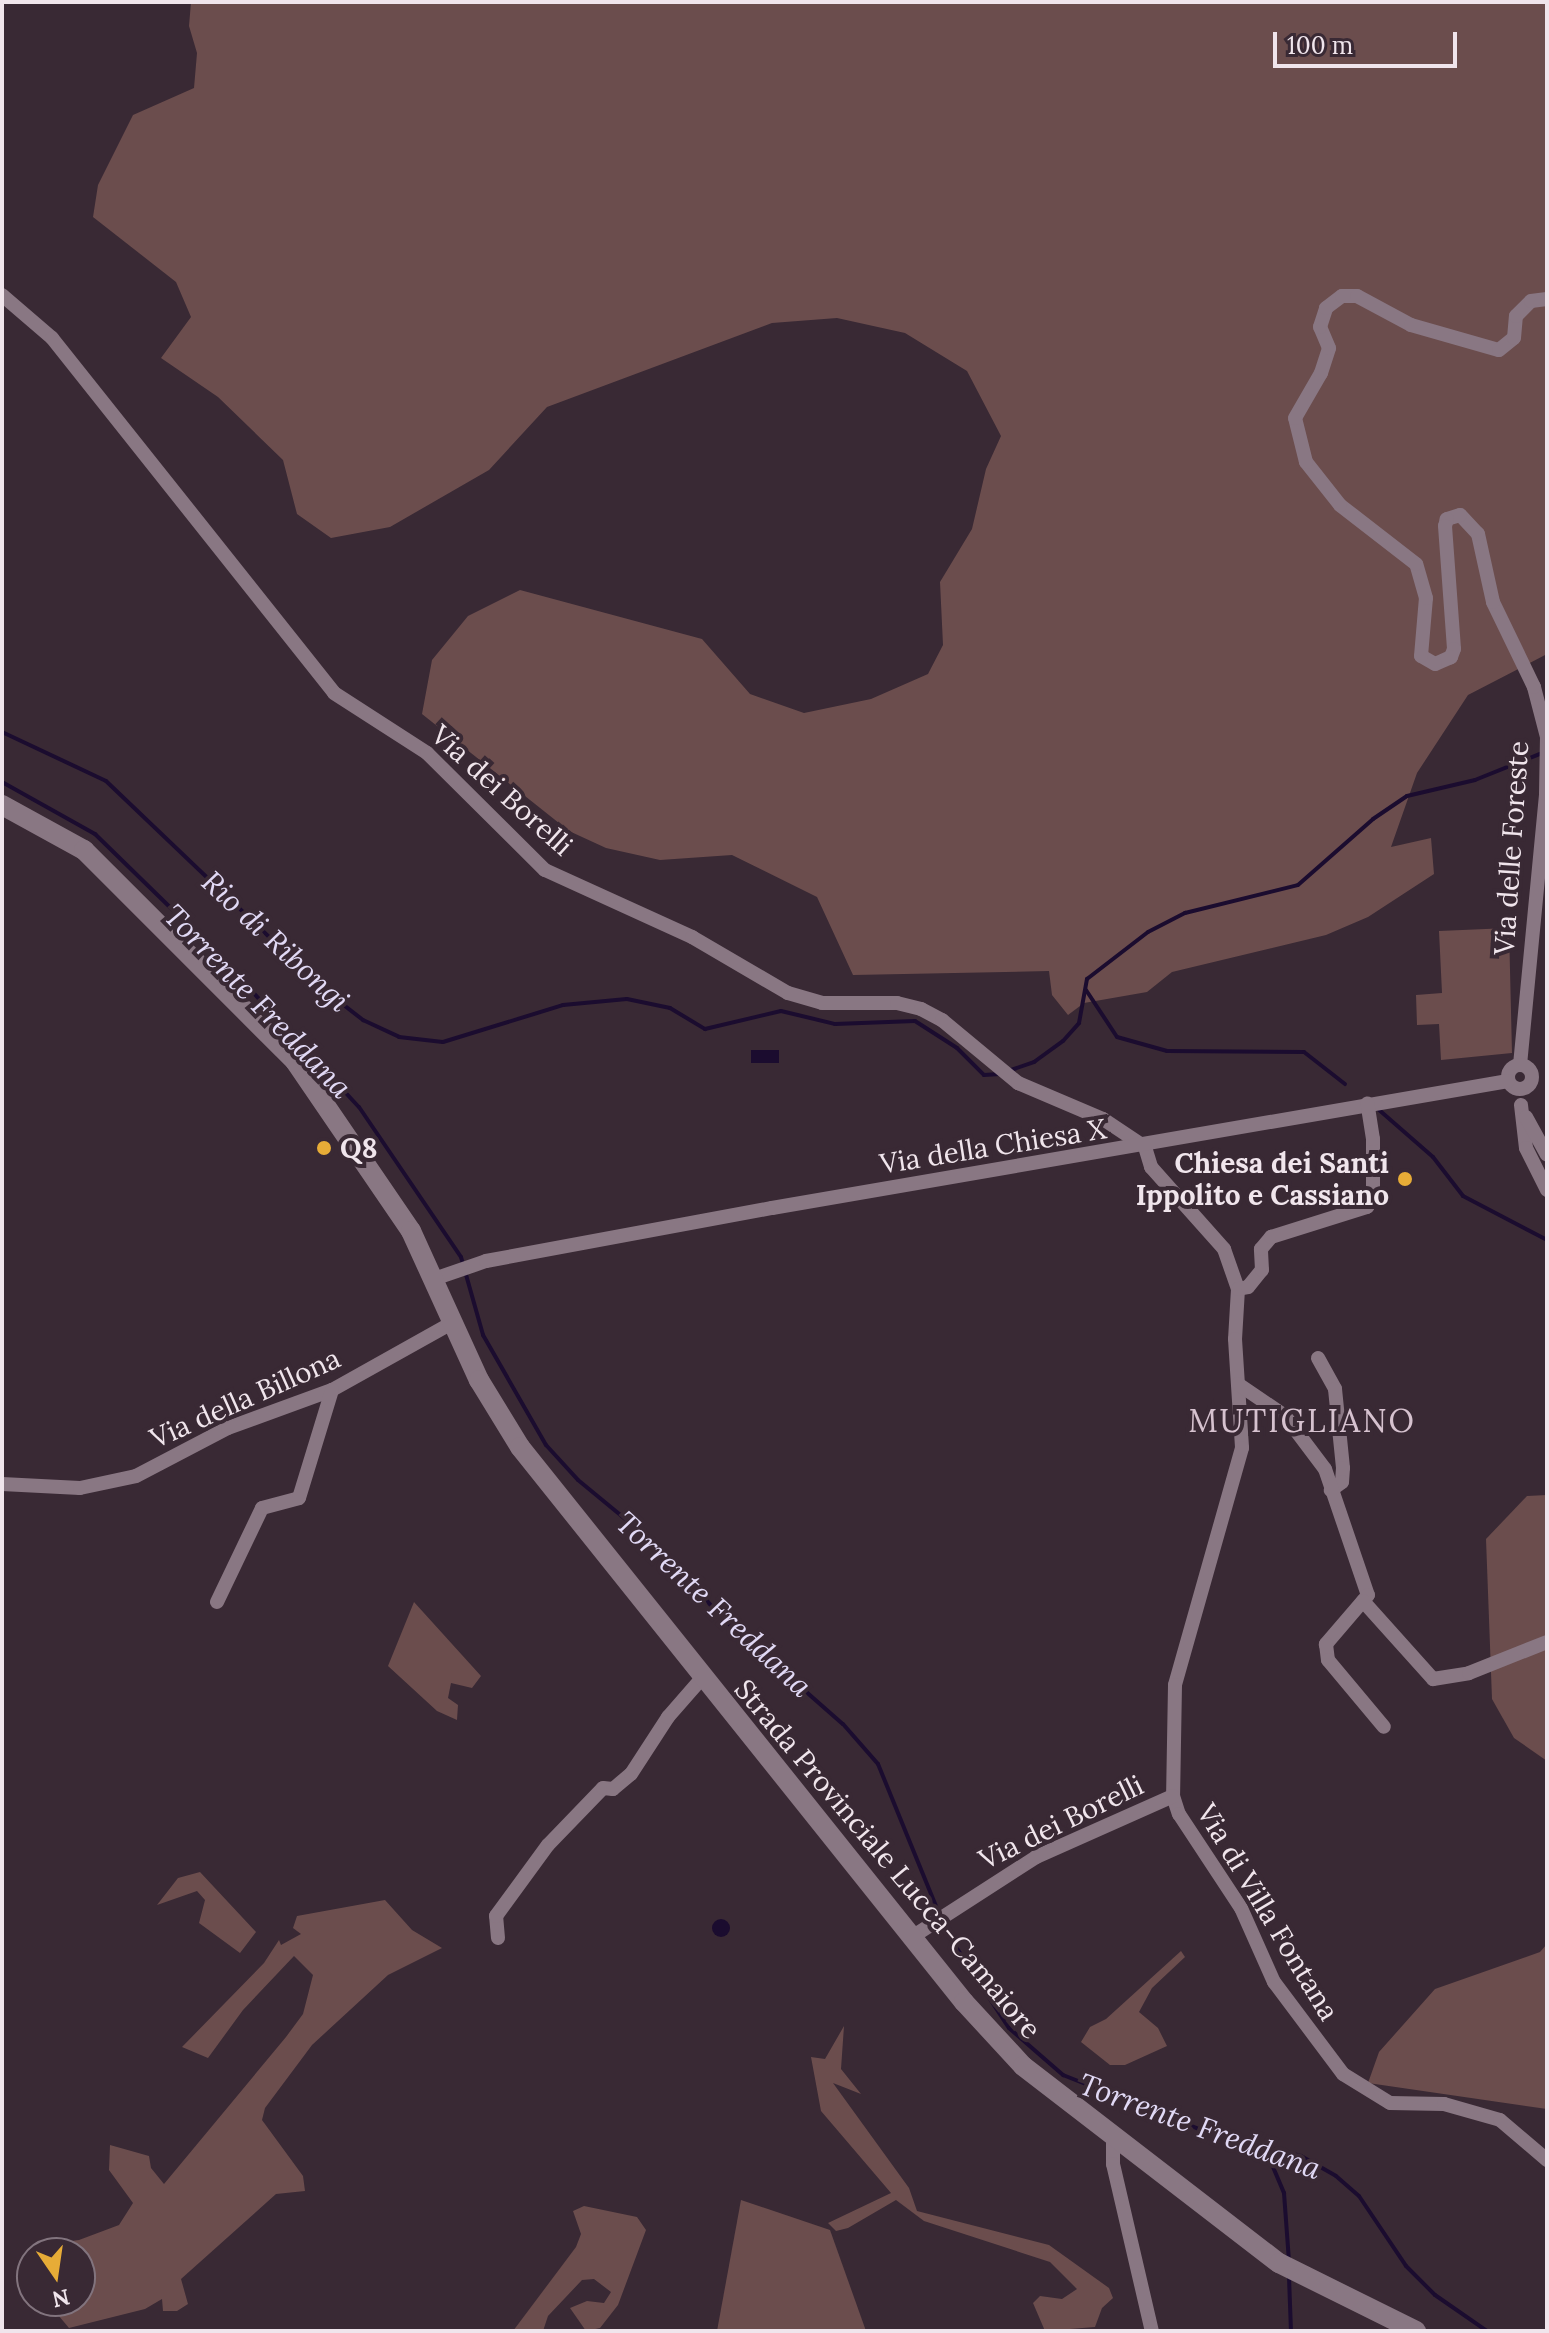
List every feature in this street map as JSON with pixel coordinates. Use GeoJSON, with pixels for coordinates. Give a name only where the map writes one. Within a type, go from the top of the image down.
{"type":"FeatureCollection","features":[{"type":"Feature","properties":{"kind":"main road","name":"Strada Provinciale Lucca-Camaiore"},"geometry":{"type":"LineString","coordinates":[[2,805],[84,850],[295,1061],[383,1184],[440,1276],[452,1323],[497,1415],[520,1447],[912,1937],[1023,2066],[1279,2263],[1416,2331]]}},
{"type":"Feature","properties":{"kind":"street","name":"Via dei Borelli"},"geometry":{"type":"LineString","coordinates":[[2,295],[52,338],[334,693],[427,753],[545,870],[692,937],[788,993],[822,1003],[897,1003],[921,1009],[942,1020],[1012,1079],[1103,1119],[1145,1147]]}},
{"type":"Feature","properties":{"kind":"street","name":"Via delle Foreste"},"geometry":{"type":"LineString","coordinates":[[1515,1085],[1532,1078],[1520,1065],[1546,794],[1547,737],[1534,687],[1493,602],[1478,534],[1460,515],[1447,519],[1445,526],[1454,649],[1445,661],[1427,663],[1420,652],[1426,598],[1416,564],[1340,505],[1306,462],[1295,418],[1321,373],[1329,348],[1320,327],[1326,308],[1342,296],[1357,296],[1411,325],[1499,350],[1514,338],[1516,316],[1531,301],[1547,299]]}},
{"type":"Feature","properties":{"kind":"street","name":"Via della Chiesa X"},"geometry":{"type":"LineString","coordinates":[[440,1276],[486,1261],[1038,1161],[1062,1162],[1367,1103],[1515,1085]]}},
{"type":"Feature","properties":{"kind":"street"},"geometry":{"type":"LineString","coordinates":[[1515,1085],[1521,1105],[1526,1148],[1547,1190]]}},
{"type":"Feature","properties":{"kind":"street"},"geometry":{"type":"LineString","coordinates":[[1238,1289],[1248,1287],[1262,1270],[1261,1249],[1271,1237],[1367,1207],[1373,1194],[1373,1139],[1367,1103]]}},
{"type":"Feature","properties":{"kind":"street"},"geometry":{"type":"LineString","coordinates":[[1521,1105],[1547,1155]]}},
{"type":"Feature","properties":{"kind":"street","name":"Via di Villa Fontana"},"geometry":{"type":"LineString","coordinates":[[1145,1147],[1151,1167],[1224,1249],[1238,1289],[1239,1467],[1175,1685],[1173,1796],[1179,1814],[1241,1908],[1274,1982],[1343,2074],[1373,2097],[1390,2103],[1444,2104],[1500,2120],[1547,2160]]}},
{"type":"Feature","properties":{"kind":"street","name":"Via della Billona"},"geometry":{"type":"LineString","coordinates":[[2,1484],[58,1489],[127,1478],[228,1428],[332,1390],[452,1323]]}},
{"type":"Feature","properties":{"kind":"street"},"geometry":{"type":"LineString","coordinates":[[1318,1358],[1335,1389],[1343,1468],[1342,1482],[1331,1490]]}},
{"type":"Feature","properties":{"kind":"street"},"geometry":{"type":"LineString","coordinates":[[1238,1384],[1295,1426],[1325,1469],[1368,1595],[1326,1644],[1328,1660],[1384,1727]]}},
{"type":"Feature","properties":{"kind":"street"},"geometry":{"type":"LineString","coordinates":[[217,1602],[262,1508],[299,1498],[332,1390]]}},
{"type":"Feature","properties":{"kind":"street"},"geometry":{"type":"LineString","coordinates":[[1363,1601],[1433,1679],[1469,1673],[1547,1642]]}},
{"type":"Feature","properties":{"kind":"street"},"geometry":{"type":"LineString","coordinates":[[498,1938],[496,1916],[548,1845],[603,1788],[613,1789],[631,1774],[668,1717],[702,1678]]}},
{"type":"Feature","properties":{"kind":"street","name":"Via dei Borelli"},"geometry":{"type":"LineString","coordinates":[[912,1937],[967,1898],[1036,1857],[1173,1796]]}},
{"type":"Feature","properties":{"kind":"street"},"geometry":{"type":"LineString","coordinates":[[1113,2138],[1113,2164],[1152,2331]]}},
{"type":"Feature","properties":{"kind":"shaded area"},"geometry":{"type":"Polygon","coordinates":[[[191,2],[1547,2],[1547,654],[1468,695],[1417,773],[1391,847],[1431,838],[1434,874],[1368,917],[1326,935],[1172,972],[1147,992],[1084,1003],[1068,1015],[1052,995],[1049,971],[853,975],[817,897],[732,855],[660,860],[606,848],[569,831],[422,714],[432,660],[468,616],[520,590],[702,639],[750,694],[804,713],[871,699],[928,674],[943,645],[940,582],[972,529],[986,469],[1001,436],[967,371],[905,333],[837,318],[772,323],[547,407],[489,470],[390,527],[331,538],[297,514],[283,460],[218,397],[161,358],[191,317],[176,282],[93,217],[98,185],[133,115],[194,88],[197,53],[189,26],[191,2]]]}},
{"type":"Feature","properties":{"kind":"shaded area"},"geometry":{"type":"Polygon","coordinates":[[[1509,928],[1512,1053],[1441,1060],[1439,1024],[1417,1025],[1416,995],[1442,993],[1439,931],[1509,928]]]}},
{"type":"Feature","properties":{"kind":"shaded area"},"geometry":{"type":"Polygon","coordinates":[[[751,1050],[779,1050],[779,1063],[751,1063],[751,1050]]]}},
{"type":"Feature","properties":{"kind":"shaded area"},"geometry":{"type":"Polygon","coordinates":[[[1547,1495],[1547,1761],[1514,1738],[1492,1699],[1486,1539],[1527,1496],[1547,1495]]]}},
{"type":"Feature","properties":{"kind":"shaded area"},"geometry":{"type":"Polygon","coordinates":[[[414,1602],[481,1676],[472,1688],[451,1683],[448,1698],[458,1705],[457,1720],[437,1711],[388,1666],[414,1602]]]}},
{"type":"Feature","properties":{"kind":"shaded area"},"geometry":{"type":"Polygon","coordinates":[[[200,1872],[256,1932],[240,1953],[199,1923],[205,1900],[197,1891],[157,1905],[178,1878],[200,1872]]]}},
{"type":"Feature","properties":{"kind":"shaded area"},"geometry":{"type":"Polygon","coordinates":[[[385,1900],[412,1930],[442,1948],[388,1975],[312,2045],[265,2108],[262,2120],[303,2176],[305,2191],[276,2194],[181,2279],[188,2304],[177,2311],[163,2311],[162,2299],[145,2309],[69,2328],[60,2317],[96,2317],[96,2237],[87,2237],[119,2225],[133,2203],[109,2170],[110,2145],[149,2156],[151,2168],[164,2184],[286,2037],[303,2014],[313,1975],[294,1956],[243,2010],[208,2058],[182,2047],[264,1963],[279,1940],[281,1945],[301,1934],[293,1928],[297,1916],[385,1900]]]}},
{"type":"Feature","properties":{"kind":"shaded area"},"geometry":{"type":"Polygon","coordinates":[[[721,1919],[730,1928],[721,1937],[712,1928],[721,1919]]]}},
{"type":"Feature","properties":{"kind":"shaded area"},"geometry":{"type":"Polygon","coordinates":[[[1547,1944],[1547,2109],[1368,2083],[1379,2052],[1435,1989],[1540,1952],[1547,1944]]]}},
{"type":"Feature","properties":{"kind":"shaded area"},"geometry":{"type":"Polygon","coordinates":[[[1181,1951],[1185,1957],[1152,1988],[1139,2012],[1158,2028],[1167,2046],[1125,2065],[1110,2065],[1081,2042],[1090,2027],[1106,2019],[1181,1951]]]}},
{"type":"Feature","properties":{"kind":"shaded area"},"geometry":{"type":"Polygon","coordinates":[[[844,2026],[841,2069],[861,2094],[833,2083],[909,2188],[917,2211],[1049,2245],[1109,2288],[1113,2298],[1102,2308],[1095,2327],[1045,2331],[1033,2303],[1040,2296],[1062,2299],[1077,2289],[1050,2262],[924,2221],[896,2200],[848,2228],[836,2231],[828,2223],[891,2193],[821,2111],[811,2057],[825,2059],[844,2026]]]}},
{"type":"Feature","properties":{"kind":"shaded area"},"geometry":{"type":"Polygon","coordinates":[[[741,2200],[830,2230],[866,2331],[717,2331],[741,2200]]]}},
{"type":"Feature","properties":{"kind":"shaded area"},"geometry":{"type":"Polygon","coordinates":[[[584,2206],[637,2217],[646,2230],[618,2305],[600,2328],[586,2331],[570,2308],[587,2301],[604,2303],[611,2292],[594,2279],[582,2280],[548,2316],[543,2331],[513,2331],[576,2247],[581,2234],[573,2211],[584,2206]]]}},
{"type":"Feature","properties":{"kind":"waterway","name":"Rio di Ribongi"},"geometry":{"type":"LineString","coordinates":[[2,732],[106,781],[327,992],[363,1020],[399,1037],[443,1042],[563,1005],[627,999],[670,1008],[705,1029],[781,1011],[835,1024],[915,1021],[957,1048],[984,1075],[1000,1074]]}},
{"type":"Feature","properties":{"kind":"waterway","name":"Rio di Ribongi"},"geometry":{"type":"LineString","coordinates":[[1008,1071],[1034,1062],[1063,1041],[1079,1023],[1087,979],[1148,932],[1185,913],[1298,885],[1373,819],[1407,796],[1475,780],[1542,753]]}},
{"type":"Feature","properties":{"kind":"waterway","name":"Torrente Freddana"},"geometry":{"type":"LineString","coordinates":[[2,782],[95,834],[213,949],[359,1107],[461,1257],[483,1335],[546,1445],[578,1480],[664,1551],[721,1617],[843,1724],[878,1764],[947,1933],[1009,2028],[1063,2075],[1204,2131],[1301,2156],[1336,2176],[1359,2196],[1406,2266],[1435,2295],[1487,2331]]}},
{"type":"Feature","properties":{"kind":"waterway"},"geometry":{"type":"LineString","coordinates":[[1086,990],[1117,1037],[1167,1051],[1304,1052],[1345,1084]]}},
{"type":"Feature","properties":{"kind":"waterway"},"geometry":{"type":"LineString","coordinates":[[1378,1109],[1433,1157],[1463,1196],[1547,1240]]}},
{"type":"Feature","properties":{"kind":"waterway"},"geometry":{"type":"LineString","coordinates":[[1265,2148],[1284,2193],[1289,2261]]}},
{"type":"Feature","properties":{"kind":"waterway"},"geometry":{"type":"LineString","coordinates":[[1289,2277],[1291,2331]]}},
{"type":"Feature","properties":{"kind":"place","name":"Q8"},"geometry":{"type":"Point","coordinates":[324,1148]}},
{"type":"Feature","properties":{"kind":"place","name":"Chiesa dei Santi Ippolito e Cassiano"},"geometry":{"type":"Point","coordinates":[1405,1179]}},
{"type":"Feature","properties":{"kind":"district","name":"MUTIGLIANO"},"geometry":{"type":"Point","coordinates":[1302,1421]}}]}
